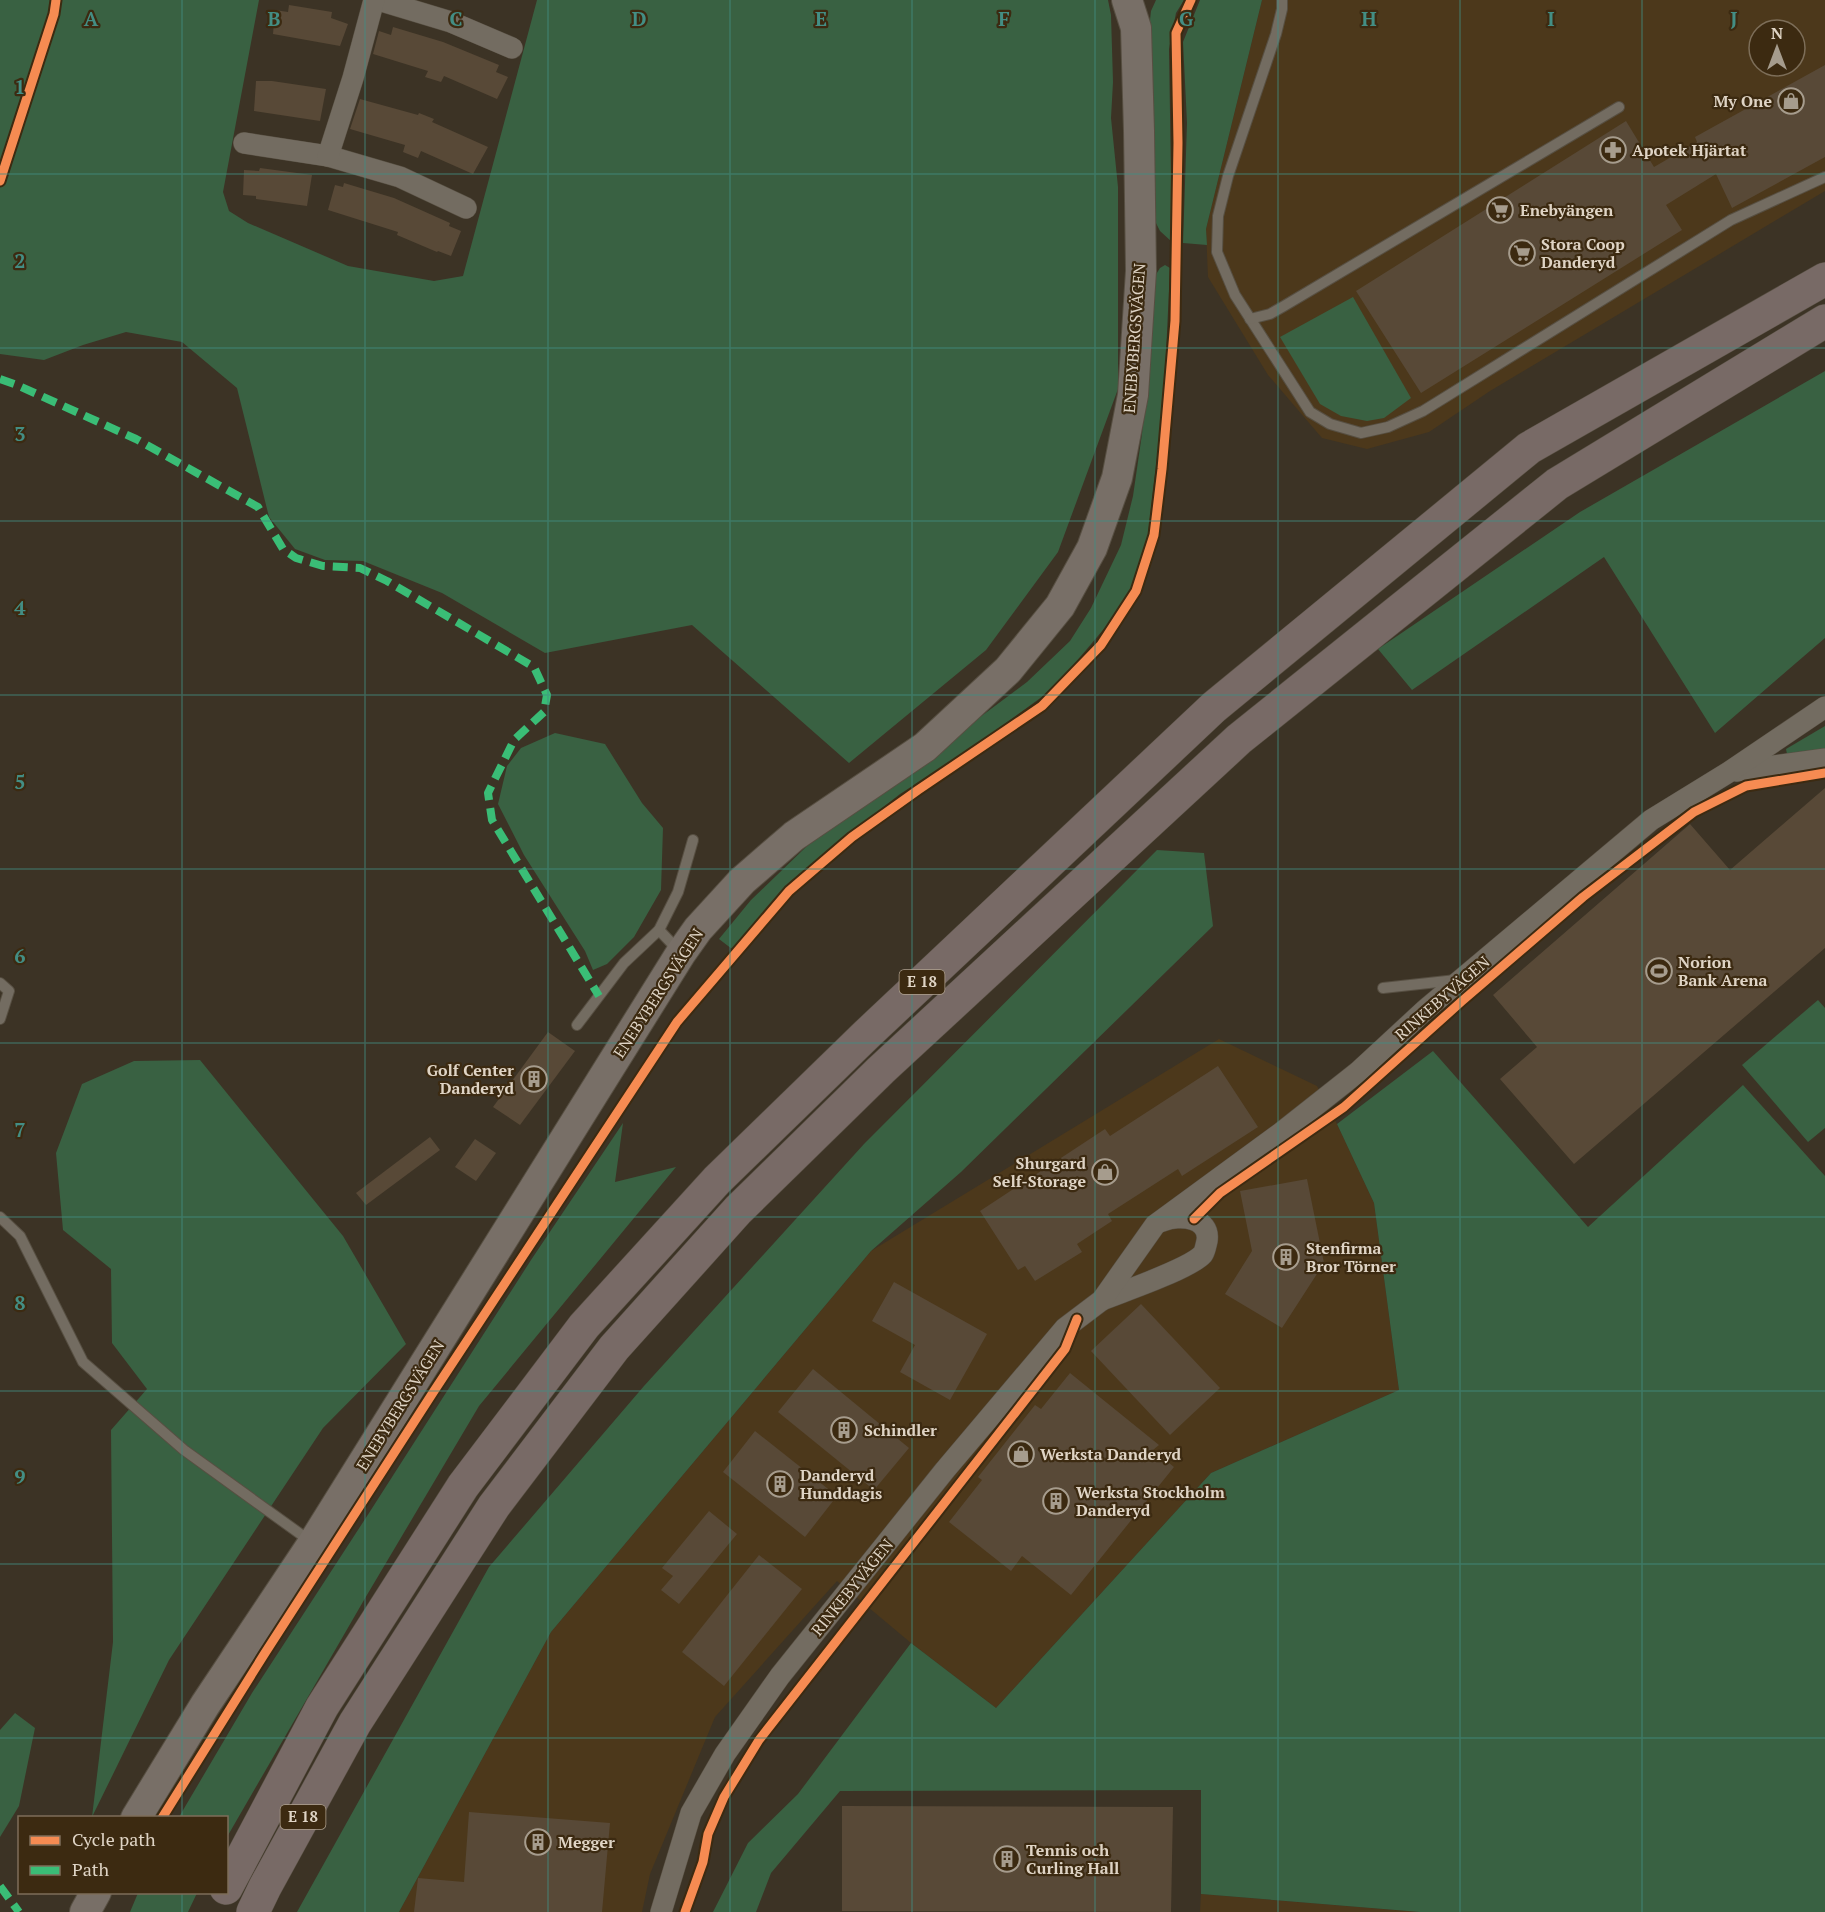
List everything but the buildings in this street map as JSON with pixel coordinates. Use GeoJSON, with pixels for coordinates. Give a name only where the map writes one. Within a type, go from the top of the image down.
{"type":"FeatureCollection","features":[{"type":"Feature","properties":{"kind":"highway","name":"E 18"},"geometry":{"type":"LineString","coordinates":[[228,1884],[322,1707],[462,1486],[584,1326],[717,1180],[866,1035],[1214,707],[1529,448],[1825,279]]}},
{"type":"Feature","properties":{"kind":"highway","name":"E 18"},"geometry":{"type":"LineString","coordinates":[[253,1912],[355,1723],[494,1506],[614,1348],[738,1210],[881,1070],[1239,739],[1557,484],[1825,321]]}},
{"type":"Feature","properties":{"kind":"highway"},"geometry":{"type":"LineString","coordinates":[[214,1912],[223,1894]]}},
{"type":"Feature","properties":{"kind":"main road","name":"ENEBYBERGSVÄGEN"},"geometry":{"type":"LineString","coordinates":[[137,1816],[205,1704],[313,1543],[698,928],[742,881],[785,843],[925,747],[1008,670],[1060,606],[1092,548],[1117,478],[1133,395],[1141,271],[1136,28],[1126,0]]}},
{"type":"Feature","properties":{"kind":"main road","name":"ENEBYBERGSVÄGEN"},"geometry":{"type":"LineString","coordinates":[[1136,28],[1146,0]]}},
{"type":"Feature","properties":{"kind":"main road"},"geometry":{"type":"LineString","coordinates":[[85,1912],[95,1894]]}},
{"type":"Feature","properties":{"kind":"street"},"geometry":{"type":"LineString","coordinates":[[328,156],[376,0],[451,22],[512,48]]}},
{"type":"Feature","properties":{"kind":"street"},"geometry":{"type":"LineString","coordinates":[[244,143],[328,156],[400,177],[466,208]]}},
{"type":"Feature","properties":{"kind":"street","name":"RINKEBYVÄGEN"},"geometry":{"type":"LineString","coordinates":[[1102,1300],[1155,1225],[1282,1132],[1359,1072],[1425,1010],[1651,820],[1730,772],[1825,707]]}},
{"type":"Feature","properties":{"kind":"street","name":"RINKEBYVÄGEN"},"geometry":{"type":"LineString","coordinates":[[1730,772],[1825,759]]}},
{"type":"Feature","properties":{"kind":"street","name":"RINKEBYVÄGEN"},"geometry":{"type":"LineString","coordinates":[[661,1912],[691,1813],[725,1754],[780,1676],[945,1470],[1065,1328],[1102,1300],[1191,1263],[1204,1253],[1208,1238],[1206,1230],[1194,1219],[1183,1216],[1155,1225]]}},
{"type":"Feature","properties":{"kind":"lane"},"geometry":{"type":"LineString","coordinates":[[1282,0],[1276,34],[1228,176],[1218,216],[1217,252],[1235,295],[1310,412],[1330,424],[1361,433],[1388,427],[1423,411],[1731,220],[1825,177]]}},
{"type":"Feature","properties":{"kind":"lane"},"geometry":{"type":"LineString","coordinates":[[1250,319],[1270,314],[1284,306],[1619,107]]}},
{"type":"Feature","properties":{"kind":"lane"},"geometry":{"type":"LineString","coordinates":[[577,1025],[624,963],[659,930],[678,892],[693,840]]}},
{"type":"Feature","properties":{"kind":"lane"},"geometry":{"type":"LineString","coordinates":[[659,930],[681,953]]}},
{"type":"Feature","properties":{"kind":"lane"},"geometry":{"type":"LineString","coordinates":[[1383,988],[1462,980]]}},
{"type":"Feature","properties":{"kind":"lane"},"geometry":{"type":"LineString","coordinates":[[0,983],[9,991],[0,1019]]}},
{"type":"Feature","properties":{"kind":"lane"},"geometry":{"type":"LineString","coordinates":[[0,1217],[20,1236],[83,1362],[184,1450],[313,1543]]}},
{"type":"Feature","properties":{"kind":"shaded area","name":"Enebyängen"},"geometry":{"type":"Polygon","coordinates":[[[1262,0],[1825,0],[1825,191],[1490,391],[1429,432],[1367,449],[1322,438],[1268,375],[1208,277],[1206,229],[1262,0]]]}},
{"type":"Feature","properties":{"kind":"shaded area"},"geometry":{"type":"Polygon","coordinates":[[[1219,1039],[1317,1086],[1337,1124],[1374,1203],[1399,1390],[1211,1473],[996,1708],[911,1643],[837,1581],[715,1717],[650,1874],[642,1912],[399,1912],[551,1632],[871,1251],[1219,1039]]]}},
{"type":"Feature","properties":{"kind":"shaded area"},"geometry":{"type":"Polygon","coordinates":[[[1201,1894],[1420,1912],[1200,1912],[1201,1894]]]}},
{"type":"Feature","properties":{"kind":"green space"},"geometry":{"type":"Polygon","coordinates":[[[0,0],[259,0],[223,192],[229,211],[248,223],[348,266],[434,281],[463,276],[537,0],[1108,0],[1111,15],[1113,82],[1111,118],[1118,187],[1118,389],[1058,552],[986,650],[849,763],[692,625],[545,653],[442,593],[363,561],[325,560],[295,549],[269,517],[237,388],[182,342],[126,332],[44,360],[0,354],[0,0]]]}},
{"type":"Feature","properties":{"kind":"green space"},"geometry":{"type":"Polygon","coordinates":[[[1156,0],[1184,0],[1176,13],[1169,49],[1172,242],[1160,231],[1155,221],[1149,29],[1151,11],[1156,0]]]}},
{"type":"Feature","properties":{"kind":"green space"},"geometry":{"type":"Polygon","coordinates":[[[1200,0],[1262,0],[1206,229],[1207,245],[1183,243],[1187,123],[1183,42],[1200,0]]]}},
{"type":"Feature","properties":{"kind":"green space"},"geometry":{"type":"Polygon","coordinates":[[[1165,265],[1170,268],[1164,397],[1147,543],[1130,591],[1108,624],[1070,669],[1043,696],[969,750],[900,794],[792,880],[732,949],[719,939],[751,900],[806,847],[1027,682],[1070,641],[1091,608],[1121,545],[1133,496],[1142,434],[1155,276],[1165,265]]]}},
{"type":"Feature","properties":{"kind":"green space"},"geometry":{"type":"Polygon","coordinates":[[[1353,297],[1411,398],[1384,418],[1367,421],[1341,416],[1320,404],[1280,337],[1353,297]]]}},
{"type":"Feature","properties":{"kind":"green space"},"geometry":{"type":"Polygon","coordinates":[[[1825,371],[1825,638],[1715,733],[1604,557],[1412,690],[1378,649],[1580,512],[1825,371]]]}},
{"type":"Feature","properties":{"kind":"green space"},"geometry":{"type":"Polygon","coordinates":[[[1825,726],[1825,749],[1787,754],[1786,749],[1825,726]]]}},
{"type":"Feature","properties":{"kind":"green space"},"geometry":{"type":"Polygon","coordinates":[[[555,733],[605,744],[642,803],[663,828],[661,890],[634,937],[607,964],[593,970],[585,951],[524,855],[498,804],[507,766],[521,748],[555,733]]]}},
{"type":"Feature","properties":{"kind":"green space"},"geometry":{"type":"Polygon","coordinates":[[[1157,850],[1204,853],[1213,926],[961,1172],[871,1251],[551,1632],[399,1912],[297,1912],[489,1567],[644,1386],[864,1144],[1157,850]]]}},
{"type":"Feature","properties":{"kind":"green space"},"geometry":{"type":"Polygon","coordinates":[[[1818,1000],[1825,1008],[1825,1128],[1808,1142],[1742,1065],[1818,1000]]]}},
{"type":"Feature","properties":{"kind":"green space"},"geometry":{"type":"Polygon","coordinates":[[[1433,1051],[1588,1227],[1743,1085],[1825,1176],[1825,1912],[1420,1912],[1201,1894],[1201,1790],[840,1791],[771,1873],[756,1912],[713,1912],[748,1843],[798,1794],[911,1643],[996,1708],[1211,1473],[1399,1390],[1374,1203],[1337,1124],[1433,1051]]]}},
{"type":"Feature","properties":{"kind":"green space"},"geometry":{"type":"Polygon","coordinates":[[[200,1060],[343,1236],[406,1344],[323,1428],[169,1660],[92,1816],[113,1642],[111,1430],[147,1389],[112,1343],[111,1269],[63,1230],[56,1153],[82,1084],[134,1061],[200,1060]]]}},
{"type":"Feature","properties":{"kind":"green space"},"geometry":{"type":"Polygon","coordinates":[[[623,1123],[615,1182],[676,1167],[479,1406],[228,1835],[228,1816],[180,1816],[252,1693],[531,1260],[623,1123]]]}},
{"type":"Feature","properties":{"kind":"green space"},"geometry":{"type":"Polygon","coordinates":[[[15,1713],[35,1728],[19,1806],[0,1837],[0,1730],[15,1713]]]}},
{"type":"Feature","properties":{"kind":"green space"},"geometry":{"type":"Polygon","coordinates":[[[137,1894],[197,1894],[188,1912],[130,1912],[137,1894]]]}},
{"type":"Feature","properties":{"kind":"marked path"},"geometry":{"type":"LineString","coordinates":[[0,379],[136,439],[258,507],[283,549],[296,558],[323,566],[360,568],[387,581],[534,667],[547,695],[544,712],[514,740],[488,793],[492,820],[599,996]]}},
{"type":"Feature","properties":{"kind":"marked path"},"geometry":{"type":"LineString","coordinates":[[0,1886],[19,1912]]}},
{"type":"Feature","properties":{"kind":"cycle path"},"geometry":{"type":"LineString","coordinates":[[0,181],[54,14],[56,0]]}},
{"type":"Feature","properties":{"kind":"cycle path"},"geometry":{"type":"LineString","coordinates":[[163,1816],[434,1391],[677,1022],[789,891],[852,837],[1042,706],[1101,645],[1136,591],[1154,535],[1162,469],[1175,321],[1178,143],[1176,33],[1191,0]]}},
{"type":"Feature","properties":{"kind":"cycle path"},"geometry":{"type":"LineString","coordinates":[[1194,1219],[1220,1193],[1344,1107],[1583,897],[1694,812],[1746,786],[1825,773]]}},
{"type":"Feature","properties":{"kind":"cycle path"},"geometry":{"type":"LineString","coordinates":[[685,1912],[703,1862],[708,1834],[724,1797],[759,1740],[1065,1349],[1077,1319]]}},
{"type":"Feature","properties":{"kind":"place","name":"My One"},"geometry":{"type":"Point","coordinates":[1791,101]}},
{"type":"Feature","properties":{"kind":"place","name":"Apotek Hjärtat"},"geometry":{"type":"Point","coordinates":[1613,150]}},
{"type":"Feature","properties":{"kind":"place","name":"Enebyängen"},"geometry":{"type":"Point","coordinates":[1500,210]}},
{"type":"Feature","properties":{"kind":"place","name":"Stora Coop Danderyd"},"geometry":{"type":"Point","coordinates":[1522,253]}},
{"type":"Feature","properties":{"kind":"place","name":"Norion Bank Arena"},"geometry":{"type":"Point","coordinates":[1659,971]}},
{"type":"Feature","properties":{"kind":"place","name":"Golf Center Danderyd"},"geometry":{"type":"Point","coordinates":[534,1079]}},
{"type":"Feature","properties":{"kind":"place","name":"Shurgard Self-Storage"},"geometry":{"type":"Point","coordinates":[1105,1172]}},
{"type":"Feature","properties":{"kind":"place","name":"Stenfirma Bror Törner"},"geometry":{"type":"Point","coordinates":[1286,1257]}},
{"type":"Feature","properties":{"kind":"place","name":"Schindler"},"geometry":{"type":"Point","coordinates":[844,1430]}},
{"type":"Feature","properties":{"kind":"place","name":"Werksta Danderyd"},"geometry":{"type":"Point","coordinates":[1021,1454]}},
{"type":"Feature","properties":{"kind":"place","name":"Danderyd Hunddagis"},"geometry":{"type":"Point","coordinates":[780,1484]}},
{"type":"Feature","properties":{"kind":"place","name":"Werksta Stockholm Danderyd"},"geometry":{"type":"Point","coordinates":[1056,1501]}},
{"type":"Feature","properties":{"kind":"place","name":"Megger"},"geometry":{"type":"Point","coordinates":[538,1842]}},
{"type":"Feature","properties":{"kind":"place","name":"Tennis och Curling Hall"},"geometry":{"type":"Point","coordinates":[1007,1859]}}]}
